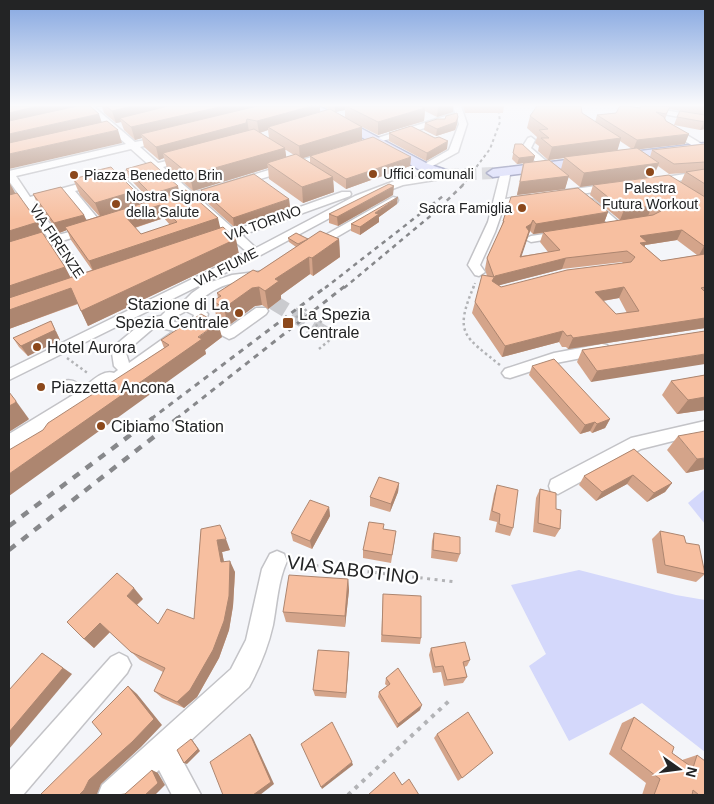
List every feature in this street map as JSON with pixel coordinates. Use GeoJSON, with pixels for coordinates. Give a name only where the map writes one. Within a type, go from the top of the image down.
{"type":"FeatureCollection","features":[{"type":"Feature","properties":{"kind":"main road"},"geometry":{"type":"LineString","coordinates":[[381,144],[425,168],[447,175]]}},
{"type":"Feature","properties":{"kind":"main road"},"geometry":{"type":"LineString","coordinates":[[498,172],[704,148]]}},
{"type":"Feature","properties":{"kind":"street"},"geometry":{"type":"LineString","coordinates":[[128,144],[255,253]]}},
{"type":"Feature","properties":{"kind":"street"},"geometry":{"type":"LineString","coordinates":[[9,174],[141,144]]}},
{"type":"Feature","properties":{"kind":"street"},"geometry":{"type":"LineString","coordinates":[[118,176],[126,186],[154,209],[364,144]]}},
{"type":"Feature","properties":{"kind":"street"},"geometry":{"type":"LineString","coordinates":[[441,144],[454,150]]}},
{"type":"Feature","properties":{"kind":"street"},"geometry":{"type":"LineString","coordinates":[[454,150],[455,144]]}},
{"type":"Feature","properties":{"kind":"street"},"geometry":{"type":"LineString","coordinates":[[528,144],[526,149],[621,225]]}},
{"type":"Feature","properties":{"kind":"street"},"geometry":{"type":"LineString","coordinates":[[617,146],[683,190]]}},
{"type":"Feature","properties":{"kind":"street"},"geometry":{"type":"LineString","coordinates":[[414,180],[426,173],[425,168],[454,150]]}},
{"type":"Feature","properties":{"kind":"street"},"geometry":{"type":"LineString","coordinates":[[9,206],[192,156]]}},
{"type":"Feature","properties":{"kind":"street"},"geometry":{"type":"LineString","coordinates":[[288,158],[309,170]]}},
{"type":"Feature","properties":{"kind":"street"},"geometry":{"type":"LineString","coordinates":[[479,272],[474,265],[490,233],[500,203],[505,175],[498,172]]}},
{"type":"Feature","properties":{"kind":"street","name":"VIA FIRENZE"},"geometry":{"type":"LineString","coordinates":[[9,174],[30,201],[87,285]]}},
{"type":"Feature","properties":{"kind":"street","name":"VIA FIUME"},"geometry":{"type":"LineString","coordinates":[[10,373],[255,253],[359,198],[390,185],[447,175]]}},
{"type":"Feature","properties":{"kind":"street"},"geometry":{"type":"LineString","coordinates":[[641,183],[698,175]]}},
{"type":"Feature","properties":{"kind":"street"},"geometry":{"type":"LineString","coordinates":[[257,177],[271,188]]}},
{"type":"Feature","properties":{"kind":"street"},"geometry":{"type":"LineString","coordinates":[[500,203],[544,196],[570,185],[623,186]]}},
{"type":"Feature","properties":{"kind":"street"},"geometry":{"type":"LineString","coordinates":[[9,254],[103,225],[68,190]]}},
{"type":"Feature","properties":{"kind":"street","name":"VIA TORINO"},"geometry":{"type":"LineString","coordinates":[[196,247],[232,235],[297,207],[342,191]]}},
{"type":"Feature","properties":{"kind":"street"},"geometry":{"type":"LineString","coordinates":[[300,253],[393,200]]}},
{"type":"Feature","properties":{"kind":"street"},"geometry":{"type":"LineString","coordinates":[[600,228],[621,225]]}},
{"type":"Feature","properties":{"kind":"street"},"geometry":{"type":"LineString","coordinates":[[531,239],[573,232]]}},
{"type":"Feature","properties":{"kind":"street"},"geometry":{"type":"LineString","coordinates":[[186,308],[191,300],[219,283],[242,278],[261,277],[277,268]]}},
{"type":"Feature","properties":{"kind":"street"},"geometry":{"type":"LineString","coordinates":[[211,324],[229,334],[260,312],[266,312],[273,302]]}},
{"type":"Feature","properties":{"kind":"street"},"geometry":{"type":"LineString","coordinates":[[9,443],[34,426],[48,425],[57,420],[199,321],[201,314],[195,309],[186,308],[171,313],[160,339],[122,366],[48,425],[46,437],[9,460]]}},
{"type":"Feature","properties":{"kind":"street"},"geometry":{"type":"LineString","coordinates":[[168,323],[179,329],[190,327]]}},
{"type":"Feature","properties":{"kind":"street"},"geometry":{"type":"LineString","coordinates":[[510,373],[554,358],[615,347]]}},
{"type":"Feature","properties":{"kind":"street"},"geometry":{"type":"LineString","coordinates":[[558,486],[637,443],[705,427]]}},
{"type":"Feature","properties":{"kind":"street","name":"VIA SABOTINO"},"geometry":{"type":"LineString","coordinates":[[112,795],[240,678],[249,665],[255,650],[272,569],[277,561]]}},
{"type":"Feature","properties":{"kind":"street"},"geometry":{"type":"LineString","coordinates":[[9,790],[119,665]]}},
{"type":"Feature","properties":{"kind":"street"},"geometry":{"type":"LineString","coordinates":[[163,750],[187,795]]}},
{"type":"Feature","properties":{"kind":"path"},"geometry":{"type":"LineString","coordinates":[[479,272],[464,318],[463,330],[466,337],[510,373]]}},
{"type":"Feature","properties":{"kind":"path"},"geometry":{"type":"LineString","coordinates":[[287,324],[307,309]]}},
{"type":"Feature","properties":{"kind":"path"},"geometry":{"type":"LineString","coordinates":[[307,333],[323,320]]}},
{"type":"Feature","properties":{"kind":"path"},"geometry":{"type":"LineString","coordinates":[[319,349],[339,332]]}},
{"type":"Feature","properties":{"kind":"path"},"geometry":{"type":"LineString","coordinates":[[67,358],[95,379]]}},
{"type":"Feature","properties":{"kind":"path","name":"VIA SABOTINO"},"geometry":{"type":"LineString","coordinates":[[277,561],[456,582]]}},
{"type":"Feature","properties":{"kind":"path"},"geometry":{"type":"LineString","coordinates":[[348,795],[450,700]]}},
{"type":"Feature","properties":{"kind":"shaded area"},"geometry":{"type":"Polygon","coordinates":[[[705,489],[705,524],[688,503],[705,489]]]}},
{"type":"Feature","properties":{"kind":"shaded area"},"geometry":{"type":"Polygon","coordinates":[[[579,570],[676,595],[705,600],[705,752],[642,703],[569,741],[529,666],[546,654],[511,585],[579,570]]]}},
{"type":"Feature","properties":{"kind":"building"},"geometry":{"type":"Polygon","coordinates":[[[9,144],[57,144],[9,154],[9,144]]]}},
{"type":"Feature","properties":{"kind":"building"},"geometry":{"type":"Polygon","coordinates":[[[152,144],[169,144],[156,147],[152,144]]]}},
{"type":"Feature","properties":{"kind":"building"},"geometry":{"type":"Polygon","coordinates":[[[199,144],[278,144],[285,148],[190,175],[163,153],[199,144]]]}},
{"type":"Feature","properties":{"kind":"building"},"geometry":{"type":"Polygon","coordinates":[[[351,144],[385,144],[411,157],[346,179],[310,156],[351,144]]]}},
{"type":"Feature","properties":{"kind":"building"},"geometry":{"type":"Polygon","coordinates":[[[409,144],[444,144],[427,153],[409,144]]]}},
{"type":"Feature","properties":{"kind":"building"},"geometry":{"type":"Polygon","coordinates":[[[515,144],[522,144],[535,156],[519,158],[513,153],[515,144]]]}},
{"type":"Feature","properties":{"kind":"building"},"geometry":{"type":"Polygon","coordinates":[[[548,144],[579,144],[552,147],[548,144]]]}},
{"type":"Feature","properties":{"kind":"building"},"geometry":{"type":"Polygon","coordinates":[[[705,144],[705,162],[674,164],[652,150],[705,144]]]}},
{"type":"Feature","properties":{"kind":"building"},"geometry":{"type":"Polygon","coordinates":[[[637,148],[659,163],[584,173],[564,157],[637,148]]]}},
{"type":"Feature","properties":{"kind":"building"},"geometry":{"type":"Polygon","coordinates":[[[296,154],[333,177],[302,187],[267,163],[296,154]]]}},
{"type":"Feature","properties":{"kind":"building"},"geometry":{"type":"Polygon","coordinates":[[[549,160],[569,176],[520,182],[524,163],[549,160]]]}},
{"type":"Feature","properties":{"kind":"building"},"geometry":{"type":"Polygon","coordinates":[[[151,162],[178,186],[151,194],[126,169],[151,162]]]}},
{"type":"Feature","properties":{"kind":"building"},"geometry":{"type":"Polygon","coordinates":[[[111,167],[135,191],[95,203],[73,179],[88,175],[86,173],[111,167]]]}},
{"type":"Feature","properties":{"kind":"building"},"geometry":{"type":"Polygon","coordinates":[[[705,169],[705,184],[686,172],[705,169]]]}},
{"type":"Feature","properties":{"kind":"building"},"geometry":{"type":"Polygon","coordinates":[[[254,174],[289,199],[233,218],[201,190],[254,174]]]}},
{"type":"Feature","properties":{"kind":"building"},"geometry":{"type":"Polygon","coordinates":[[[669,175],[705,197],[704,246],[682,230],[640,236],[647,242],[640,243],[661,261],[705,254],[705,287],[701,288],[705,292],[705,318],[573,338],[571,335],[567,336],[563,331],[505,346],[475,302],[482,275],[494,277],[487,258],[504,221],[511,197],[578,188],[608,212],[536,224],[533,220],[526,227],[529,231],[520,257],[560,250],[543,232],[653,215],[661,211],[652,206],[624,210],[593,185],[669,175]],[[627,251],[566,258],[495,276],[492,281],[501,287],[567,270],[631,262],[635,257],[627,251]],[[624,287],[595,292],[616,314],[639,311],[624,287]]]}},
{"type":"Feature","properties":{"kind":"building"},"geometry":{"type":"Polygon","coordinates":[[[389,184],[394,186],[337,217],[329,214],[389,184]]]}},
{"type":"Feature","properties":{"kind":"building"},"geometry":{"type":"Polygon","coordinates":[[[61,187],[84,215],[54,223],[33,194],[61,187]]]}},
{"type":"Feature","properties":{"kind":"building"},"geometry":{"type":"Polygon","coordinates":[[[186,190],[218,218],[89,261],[65,227],[186,190]],[[160,205],[125,216],[141,234],[177,222],[160,205]]]}},
{"type":"Feature","properties":{"kind":"building"},"geometry":{"type":"Polygon","coordinates":[[[17,193],[38,222],[9,231],[9,195],[17,193]]]}},
{"type":"Feature","properties":{"kind":"building"},"geometry":{"type":"Polygon","coordinates":[[[398,197],[375,213],[379,214],[360,227],[351,224],[398,197]]]}},
{"type":"Feature","properties":{"kind":"building"},"geometry":{"type":"Polygon","coordinates":[[[223,227],[236,239],[81,311],[71,288],[9,310],[9,298],[223,227]]]}},
{"type":"Feature","properties":{"kind":"building"},"geometry":{"type":"Polygon","coordinates":[[[320,231],[339,239],[312,258],[309,257],[275,279],[279,281],[265,291],[259,287],[252,288],[224,308],[213,301],[221,296],[217,293],[253,270],[258,272],[320,231]]]}},
{"type":"Feature","properties":{"kind":"building"},"geometry":{"type":"Polygon","coordinates":[[[42,232],[65,267],[9,286],[9,242],[42,232]]]}},
{"type":"Feature","properties":{"kind":"building"},"geometry":{"type":"Polygon","coordinates":[[[296,233],[308,239],[298,244],[288,238],[296,233]]]}},
{"type":"Feature","properties":{"kind":"building"},"geometry":{"type":"Polygon","coordinates":[[[201,314],[218,323],[198,337],[202,339],[9,474],[9,450],[43,430],[48,423],[169,345],[161,340],[201,314]]]}},
{"type":"Feature","properties":{"kind":"building"},"geometry":{"type":"Polygon","coordinates":[[[51,321],[55,330],[21,346],[13,338],[51,321]]]}},
{"type":"Feature","properties":{"kind":"building"},"geometry":{"type":"Polygon","coordinates":[[[705,331],[705,354],[597,371],[582,350],[705,331]]]}},
{"type":"Feature","properties":{"kind":"building"},"geometry":{"type":"Polygon","coordinates":[[[554,359],[610,419],[597,424],[595,422],[585,425],[532,366],[554,359]]]}},
{"type":"Feature","properties":{"kind":"building"},"geometry":{"type":"Polygon","coordinates":[[[705,375],[705,397],[688,400],[671,381],[705,375]]]}},
{"type":"Feature","properties":{"kind":"building"},"geometry":{"type":"Polygon","coordinates":[[[9,392],[16,401],[9,406],[9,392]]]}},
{"type":"Feature","properties":{"kind":"building"},"geometry":{"type":"Polygon","coordinates":[[[705,431],[705,458],[697,459],[678,436],[705,431]]]}},
{"type":"Feature","properties":{"kind":"building"},"geometry":{"type":"Polygon","coordinates":[[[634,449],[672,483],[654,493],[633,475],[602,492],[584,476],[634,449]]]}},
{"type":"Feature","properties":{"kind":"building"},"geometry":{"type":"Polygon","coordinates":[[[379,477],[399,483],[391,504],[370,497],[379,477]]]}},
{"type":"Feature","properties":{"kind":"building"},"geometry":{"type":"Polygon","coordinates":[[[497,485],[518,490],[513,528],[499,524],[500,514],[492,511],[497,485]]]}},
{"type":"Feature","properties":{"kind":"building"},"geometry":{"type":"Polygon","coordinates":[[[540,489],[556,493],[556,509],[561,510],[560,529],[538,523],[540,489]]]}},
{"type":"Feature","properties":{"kind":"building"},"geometry":{"type":"Polygon","coordinates":[[[310,500],[329,507],[310,541],[291,533],[310,500]]]}},
{"type":"Feature","properties":{"kind":"building"},"geometry":{"type":"Polygon","coordinates":[[[369,522],[384,524],[383,529],[396,531],[392,555],[363,550],[369,522]]]}},
{"type":"Feature","properties":{"kind":"building"},"geometry":{"type":"Polygon","coordinates":[[[220,525],[226,539],[217,540],[221,562],[230,561],[229,596],[224,621],[213,650],[190,690],[177,702],[154,691],[165,668],[131,652],[100,623],[84,639],[67,622],[117,573],[134,588],[127,596],[158,624],[167,609],[194,619],[201,529],[220,525]]]}},
{"type":"Feature","properties":{"kind":"building"},"geometry":{"type":"Polygon","coordinates":[[[660,531],[684,536],[686,543],[699,545],[705,574],[665,565],[660,531]]]}},
{"type":"Feature","properties":{"kind":"building"},"geometry":{"type":"Polygon","coordinates":[[[434,533],[460,537],[460,554],[433,550],[434,533]]]}},
{"type":"Feature","properties":{"kind":"building"},"geometry":{"type":"Polygon","coordinates":[[[289,575],[348,579],[345,616],[283,612],[289,575]]]}},
{"type":"Feature","properties":{"kind":"building"},"geometry":{"type":"Polygon","coordinates":[[[383,594],[421,596],[421,638],[382,635],[383,594]]]}},
{"type":"Feature","properties":{"kind":"building"},"geometry":{"type":"Polygon","coordinates":[[[465,642],[470,660],[463,662],[467,677],[447,680],[443,666],[435,667],[431,648],[465,642]]]}},
{"type":"Feature","properties":{"kind":"building"},"geometry":{"type":"Polygon","coordinates":[[[318,650],[349,652],[346,693],[313,690],[318,650]]]}},
{"type":"Feature","properties":{"kind":"building"},"geometry":{"type":"Polygon","coordinates":[[[42,653],[63,668],[9,732],[9,690],[42,653]]]}},
{"type":"Feature","properties":{"kind":"building"},"geometry":{"type":"Polygon","coordinates":[[[398,668],[422,705],[398,724],[379,692],[390,684],[386,678],[398,668]]]}},
{"type":"Feature","properties":{"kind":"building"},"geometry":{"type":"Polygon","coordinates":[[[128,686],[154,719],[132,742],[89,780],[79,795],[40,795],[102,734],[92,722],[128,686]]]}},
{"type":"Feature","properties":{"kind":"building"},"geometry":{"type":"Polygon","coordinates":[[[468,712],[493,753],[462,778],[437,734],[468,712]]]}},
{"type":"Feature","properties":{"kind":"building"},"geometry":{"type":"Polygon","coordinates":[[[634,717],[674,747],[672,753],[693,768],[697,755],[705,761],[705,795],[699,795],[693,790],[692,795],[654,795],[660,779],[621,749],[634,717]]]}},
{"type":"Feature","properties":{"kind":"building"},"geometry":{"type":"Polygon","coordinates":[[[332,722],[352,762],[321,787],[301,744],[332,722]]]}},
{"type":"Feature","properties":{"kind":"building"},"geometry":{"type":"Polygon","coordinates":[[[250,734],[271,782],[253,795],[223,795],[210,762],[250,734]]]}},
{"type":"Feature","properties":{"kind":"building"},"geometry":{"type":"Polygon","coordinates":[[[191,739],[198,749],[184,763],[177,750],[191,739]]]}},
{"type":"Feature","properties":{"kind":"building"},"geometry":{"type":"Polygon","coordinates":[[[152,770],[158,783],[145,795],[117,795],[125,794],[152,770]]]}},
{"type":"Feature","properties":{"kind":"building"},"geometry":{"type":"Polygon","coordinates":[[[394,772],[402,785],[409,779],[419,795],[368,795],[394,772]]]}},
{"type":"Feature","properties":{"kind":"tunnel"},"geometry":{"type":"LineString","coordinates":[[447,175],[493,173]]}},
{"type":"Feature","properties":{"kind":"tunnel"},"geometry":{"type":"LineString","coordinates":[[273,302],[332,338]]}},
{"type":"Feature","properties":{"kind":"railway"},"geometry":{"type":"LineString","coordinates":[[462,186],[490,149],[492,144]]}},
{"type":"Feature","properties":{"kind":"railway"},"geometry":{"type":"LineString","coordinates":[[344,288],[434,213],[462,186]]}},
{"type":"Feature","properties":{"kind":"railway"},"geometry":{"type":"LineString","coordinates":[[325,288],[443,196]]}},
{"type":"Feature","properties":{"kind":"railway"},"geometry":{"type":"LineString","coordinates":[[151,419],[327,286]]}},
{"type":"Feature","properties":{"kind":"railway"},"geometry":{"type":"LineString","coordinates":[[176,419],[345,286]]}},
{"type":"Feature","properties":{"kind":"railway"},"geometry":{"type":"LineString","coordinates":[[9,526],[153,418]]}},
{"type":"Feature","properties":{"kind":"railway"},"geometry":{"type":"LineString","coordinates":[[9,550],[178,418]]}},
{"type":"Feature","properties":{"kind":"place","name":"Palestra Futura Workout"},"geometry":{"type":"Point","coordinates":[650,172]}},
{"type":"Feature","properties":{"kind":"place","name":"Uffici comunali"},"geometry":{"type":"Point","coordinates":[373,174]}},
{"type":"Feature","properties":{"kind":"place","name":"Piazza Benedetto Brin"},"geometry":{"type":"Point","coordinates":[74,175]}},
{"type":"Feature","properties":{"kind":"place","name":"Nostra Signora della Salute"},"geometry":{"type":"Point","coordinates":[116,204]}},
{"type":"Feature","properties":{"kind":"place","name":"Sacra Famiglia"},"geometry":{"type":"Point","coordinates":[522,208]}},
{"type":"Feature","properties":{"kind":"place","name":"Stazione di La Spezia Centrale"},"geometry":{"type":"Point","coordinates":[239,313]}},
{"type":"Feature","properties":{"kind":"place","name":"La Spezia Centrale"},"geometry":{"type":"Point","coordinates":[288,323]}},
{"type":"Feature","properties":{"kind":"place","name":"Hotel Aurora"},"geometry":{"type":"Point","coordinates":[37,347]}},
{"type":"Feature","properties":{"kind":"place","name":"Piazzetta Ancona"},"geometry":{"type":"Point","coordinates":[41,387]}},
{"type":"Feature","properties":{"kind":"place","name":"Cibiamo Station"},"geometry":{"type":"Point","coordinates":[101,426]}}]}
